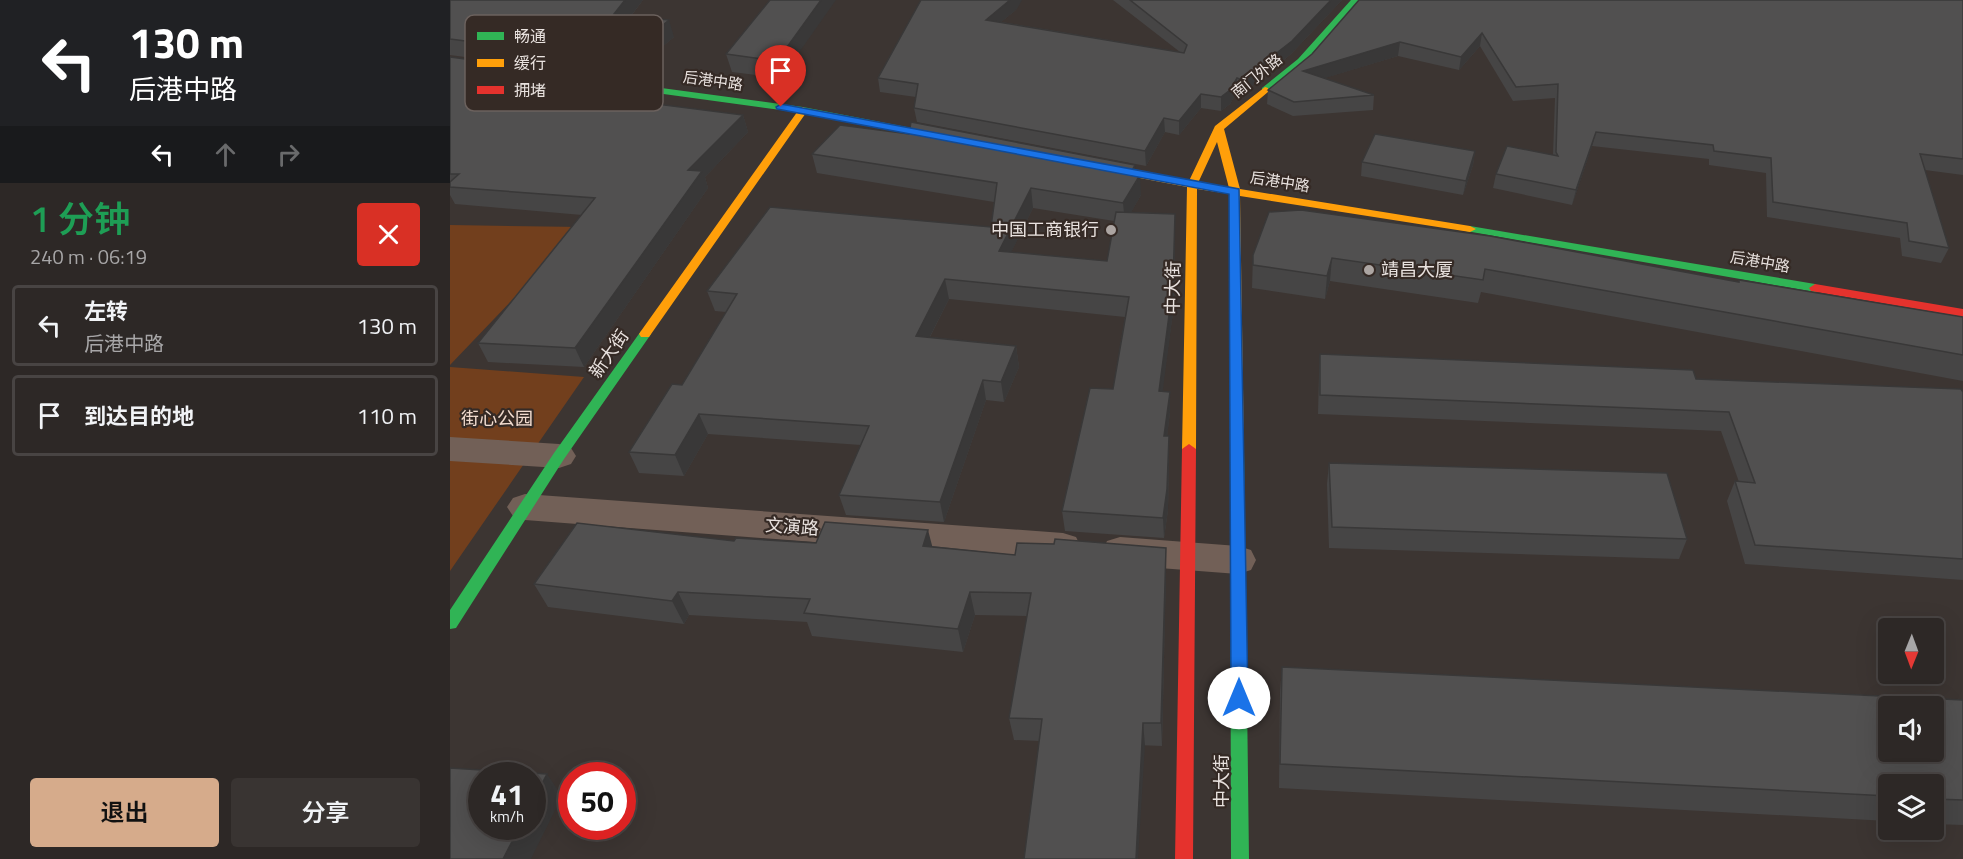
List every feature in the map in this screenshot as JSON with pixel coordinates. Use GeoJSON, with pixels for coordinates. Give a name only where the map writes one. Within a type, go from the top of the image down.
{"type":"FeatureCollection","features":[{"type":"Feature","properties":{"kind":"main road","name":"南门外路"},"geometry":{"type":"LineString","coordinates":[[1192,185],[1219,128],[1301,61],[1356,0]]}},
{"type":"Feature","properties":{"kind":"main road","name":"后港中路"},"geometry":{"type":"LineString","coordinates":[[663,91],[803,110],[968,142]]}},
{"type":"Feature","properties":{"kind":"main road","name":"新大街"},"geometry":{"type":"LineString","coordinates":[[450,623],[559,456],[803,110]]}},
{"type":"Feature","properties":{"kind":"main road","name":"中大街"},"geometry":{"type":"LineString","coordinates":[[1219,128],[1235,192],[1240,859]]}},
{"type":"Feature","properties":{"kind":"main road","name":"后港中路"},"geometry":{"type":"LineString","coordinates":[[1074,162],[1192,185],[1963,313]]}},
{"type":"Feature","properties":{"kind":"main road","name":"中大街"},"geometry":{"type":"LineString","coordinates":[[1184,859],[1192,185]]}},
{"type":"Feature","properties":{"kind":"street"},"geometry":{"type":"LineString","coordinates":[[450,449],[559,456]]}},
{"type":"Feature","properties":{"kind":"street","name":"文演路"},"geometry":{"type":"LineString","coordinates":[[525,507],[1238,560]]}},
{"type":"Feature","properties":{"kind":"green space","name":"街心公园"},"geometry":{"type":"Polygon","coordinates":[[[450,225],[582,227],[450,365],[450,225]]]}},
{"type":"Feature","properties":{"kind":"green space","name":"街心公园"},"geometry":{"type":"Polygon","coordinates":[[[450,367],[584,377],[450,571],[450,367]]]}},
{"type":"Feature","properties":{"kind":"building"},"geometry":{"type":"Polygon","coordinates":[[[450,0],[625,0],[614,14],[623,15],[465,15],[465,41],[450,39],[450,0]]]}},
{"type":"Feature","properties":{"kind":"building"},"geometry":{"type":"Polygon","coordinates":[[[770,0],[821,0],[777,61],[726,54],[770,0]]]}},
{"type":"Feature","properties":{"kind":"building"},"geometry":{"type":"Polygon","coordinates":[[[921,0],[1010,0],[986,20],[1184,53],[1187,45],[1130,0],[1331,0],[1292,41],[1242,80],[1237,78],[1230,90],[1221,97],[1201,94],[1179,121],[1164,118],[1145,151],[914,108],[918,84],[878,78],[921,0]]]}},
{"type":"Feature","properties":{"kind":"building"},"geometry":{"type":"Polygon","coordinates":[[[1359,0],[1963,0],[1963,159],[1920,154],[1949,248],[1909,241],[1907,223],[1773,202],[1771,158],[1714,151],[1713,145],[1596,132],[1576,190],[1496,174],[1507,146],[1558,156],[1556,152],[1558,84],[1516,87],[1482,33],[1461,57],[1400,42],[1303,71],[1374,95],[1294,102],[1268,90],[1312,54],[1359,0]]]}},
{"type":"Feature","properties":{"kind":"building"},"geometry":{"type":"Polygon","coordinates":[[[450,57],[465,59],[465,111],[663,111],[663,105],[743,115],[688,170],[702,171],[575,348],[478,343],[595,198],[450,187],[450,182],[459,174],[450,174],[450,57]]]}},
{"type":"Feature","properties":{"kind":"building"},"geometry":{"type":"Polygon","coordinates":[[[911,122],[1135,165],[1130,174],[1140,175],[1123,203],[1031,188],[999,251],[1107,261],[1116,212],[1175,214],[1173,285],[1159,391],[1170,392],[1164,436],[1169,436],[1167,489],[1163,518],[1062,511],[1090,388],[1113,389],[1129,297],[945,279],[916,336],[1016,346],[1001,382],[983,380],[940,502],[839,495],[869,426],[699,414],[675,455],[629,452],[672,384],[682,385],[737,294],[707,291],[770,207],[991,227],[997,183],[812,154],[840,125],[909,134],[911,122]]]}},
{"type":"Feature","properties":{"kind":"building"},"geometry":{"type":"Polygon","coordinates":[[[1375,134],[1475,151],[1466,181],[1362,162],[1375,134]]]}},
{"type":"Feature","properties":{"kind":"building"},"geometry":{"type":"Polygon","coordinates":[[[1301,210],[1490,236],[1739,282],[1739,280],[1963,317],[1963,355],[1485,269],[1483,280],[1332,258],[1327,276],[1253,265],[1253,255],[1269,212],[1301,210]]]}},
{"type":"Feature","properties":{"kind":"building"},"geometry":{"type":"Polygon","coordinates":[[[1320,354],[1693,370],[1696,379],[1961,389],[1963,392],[1963,559],[1755,545],[1735,481],[1755,483],[1729,412],[1320,395],[1320,354]]]}},
{"type":"Feature","properties":{"kind":"building"},"geometry":{"type":"Polygon","coordinates":[[[1329,463],[1667,473],[1687,539],[1332,527],[1329,463]]]}},
{"type":"Feature","properties":{"kind":"building"},"geometry":{"type":"Polygon","coordinates":[[[825,522],[928,530],[923,546],[1015,555],[1017,543],[1054,544],[1055,539],[1166,548],[1161,723],[1143,723],[1136,859],[1024,859],[1042,719],[1009,718],[1031,593],[970,592],[958,629],[804,613],[810,599],[678,592],[672,601],[534,584],[577,523],[734,541],[736,538],[816,543],[825,522]]]}},
{"type":"Feature","properties":{"kind":"building"},"geometry":{"type":"Polygon","coordinates":[[[1282,667],[1880,696],[1878,696],[1878,762],[1944,762],[1944,699],[1963,700],[1963,800],[1944,799],[1944,774],[1878,774],[1878,795],[1280,764],[1282,667]]]}},
{"type":"Feature","properties":{"kind":"building"},"geometry":{"type":"Polygon","coordinates":[[[450,768],[468,769],[468,840],[513,840],[503,859],[450,859],[450,768]]]}},
{"type":"Feature","properties":{"kind":"traffic: fast"},"geometry":{"type":"LineString","coordinates":[[1265,90],[1301,61],[1356,0]]}},
{"type":"Feature","properties":{"kind":"traffic: fast"},"geometry":{"type":"LineString","coordinates":[[663,91],[803,110],[953,139]]}},
{"type":"Feature","properties":{"kind":"traffic: fast"},"geometry":{"type":"LineString","coordinates":[[1470,229],[1815,288]]}},
{"type":"Feature","properties":{"kind":"traffic: fast"},"geometry":{"type":"LineString","coordinates":[[450,623],[559,456],[645,334]]}},
{"type":"Feature","properties":{"kind":"traffic: fast"},"geometry":{"type":"LineString","coordinates":[[1237,452],[1240,859]]}},
{"type":"Feature","properties":{"kind":"traffic: slow"},"geometry":{"type":"LineString","coordinates":[[1189,449],[1192,185],[1219,128],[1265,90]]}},
{"type":"Feature","properties":{"kind":"traffic: slow"},"geometry":{"type":"LineString","coordinates":[[645,334],[803,110]]}},
{"type":"Feature","properties":{"kind":"traffic: slow"},"geometry":{"type":"LineString","coordinates":[[1219,128],[1235,192],[1237,452]]}},
{"type":"Feature","properties":{"kind":"traffic: slow"},"geometry":{"type":"LineString","coordinates":[[1092,166],[1192,185],[1470,229]]}},
{"type":"Feature","properties":{"kind":"traffic: jam"},"geometry":{"type":"LineString","coordinates":[[1815,288],[1963,313]]}},
{"type":"Feature","properties":{"kind":"traffic: jam"},"geometry":{"type":"LineString","coordinates":[[1184,859],[1189,449]]}},
{"type":"Feature","properties":{"kind":"place","name":"中国工商银行"},"geometry":{"type":"Point","coordinates":[1111,230]}},
{"type":"Feature","properties":{"kind":"place","name":"靖昌大厦"},"geometry":{"type":"Point","coordinates":[1369,270]}},
{"type":"Feature","properties":{"kind":"route"},"geometry":{"type":"LineString","coordinates":[[781,107],[1235,192],[1239,698]]}}]}
